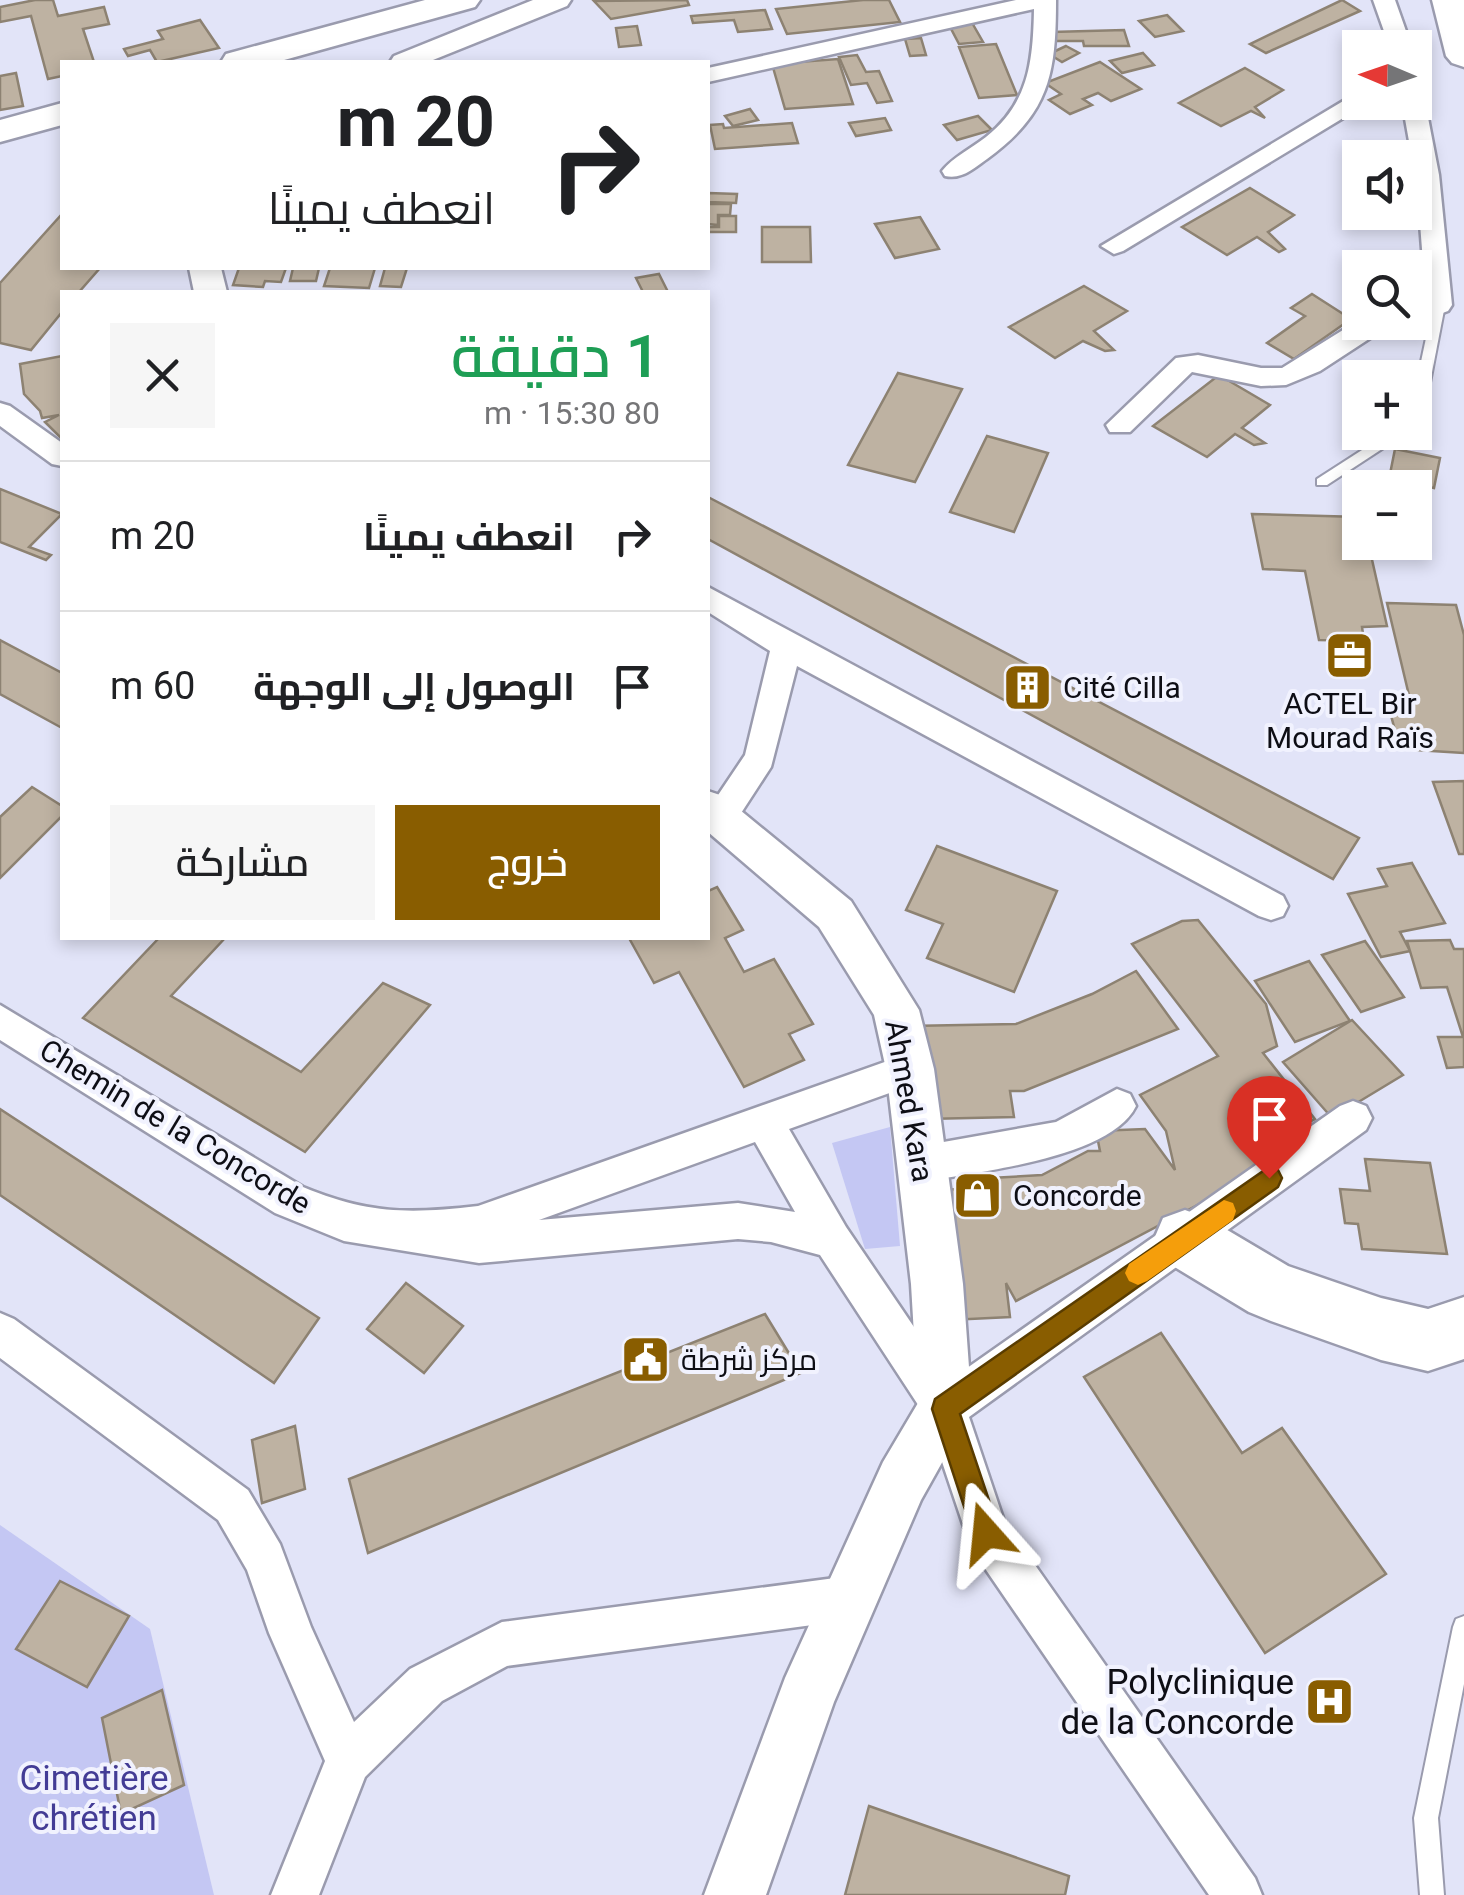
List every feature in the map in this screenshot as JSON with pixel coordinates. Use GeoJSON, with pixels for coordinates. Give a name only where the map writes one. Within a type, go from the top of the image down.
{"type":"FeatureCollection","features":[{"type":"Feature","properties":{"kind":"main road"},"geometry":{"type":"LineString","coordinates":[[246,60],[463,0]]}},
{"type":"Feature","properties":{"kind":"main road"},"geometry":{"type":"LineString","coordinates":[[1449,0],[1461,30]]}},
{"type":"Feature","properties":{"kind":"main road"},"geometry":{"type":"LineString","coordinates":[[0,131],[60,115]]}},
{"type":"Feature","properties":{"kind":"main road"},"geometry":{"type":"LineString","coordinates":[[1185,1239],[1271,1291],[1382,1330],[1428,1340],[1464,1328]]}},
{"type":"Feature","properties":{"kind":"street"},"geometry":{"type":"LineString","coordinates":[[409,60],[557,0]]}},
{"type":"Feature","properties":{"kind":"street"},"geometry":{"type":"LineString","coordinates":[[710,75],[1044,0],[1045,52],[1038,93],[1023,118],[954,171]]}},
{"type":"Feature","properties":{"kind":"street"},"geometry":{"type":"LineString","coordinates":[[1384,0],[1395,30]]}},
{"type":"Feature","properties":{"kind":"street"},"geometry":{"type":"LineString","coordinates":[[1114,246],[1342,109]]}},
{"type":"Feature","properties":{"kind":"street"},"geometry":{"type":"LineString","coordinates":[[1416,120],[1427,175],[1427,250]]}},
{"type":"Feature","properties":{"kind":"street"},"geometry":{"type":"LineString","coordinates":[[1120,425],[1185,364],[1198,362],[1255,376],[1290,375],[1343,340]]}},
{"type":"Feature","properties":{"kind":"street"},"geometry":{"type":"LineString","coordinates":[[0,412],[60,456]]}},
{"type":"Feature","properties":{"kind":"street"},"geometry":{"type":"LineString","coordinates":[[710,599],[786,646],[1271,906]]}},
{"type":"Feature","properties":{"kind":"street"},"geometry":{"type":"LineString","coordinates":[[714,813],[760,758],[786,646]]}},
{"type":"Feature","properties":{"kind":"street","name":"Ahmed Kara"},"geometry":{"type":"LineString","coordinates":[[714,813],[835,914],[896,1010],[910,1069],[937,1284],[945,1409]]}},
{"type":"Feature","properties":{"kind":"street","name":"Chemin de la Concorde"},"geometry":{"type":"LineString","coordinates":[[0,1021],[289,1200],[344,1223],[414,1232]]}},
{"type":"Feature","properties":{"kind":"street"},"geometry":{"type":"LineString","coordinates":[[414,1232],[478,1224],[910,1069]]}},
{"type":"Feature","properties":{"kind":"street"},"geometry":{"type":"LineString","coordinates":[[922,1164],[1063,1138],[1117,1106]]}},
{"type":"Feature","properties":{"kind":"street"},"geometry":{"type":"LineString","coordinates":[[735,1895],[806,1699],[902,1481],[945,1409],[1354,1118]]}},
{"type":"Feature","properties":{"kind":"street"},"geometry":{"type":"LineString","coordinates":[[765,1124],[832,1240],[945,1409],[986,1533],[1238,1895]]}},
{"type":"Feature","properties":{"kind":"street"},"geometry":{"type":"LineString","coordinates":[[414,1232],[479,1244],[738,1221],[772,1224],[832,1240]]}},
{"type":"Feature","properties":{"kind":"street"},"geometry":{"type":"LineString","coordinates":[[0,1333],[232,1504],[264,1559],[291,1633],[348,1761]]}},
{"type":"Feature","properties":{"kind":"street"},"geometry":{"type":"LineString","coordinates":[[295,1895],[348,1761],[426,1686],[502,1644],[850,1598]]}},
{"type":"Feature","properties":{"kind":"lane"},"geometry":{"type":"LineString","coordinates":[[1322,482],[1373,450]]}},
{"type":"Feature","properties":{"kind":"lane"},"geometry":{"type":"LineString","coordinates":[[1432,1895],[1426,1818],[1464,1627]]}},
{"type":"Feature","properties":{"kind":"green space"},"geometry":{"type":"Polygon","coordinates":[[[890,1127],[900,1246],[865,1249],[832,1143],[890,1127]]]}},
{"type":"Feature","properties":{"kind":"green space","name":"Cimetière chrétien"},"geometry":{"type":"Polygon","coordinates":[[[0,1525],[150,1629],[214,1895],[0,1895],[0,1525]]]}},
{"type":"Feature","properties":{"kind":"building"},"geometry":{"type":"Polygon","coordinates":[[[53,0],[58,16],[104,7],[109,24],[83,29],[93,60],[60,60],[60,76],[48,79],[31,16],[0,22],[0,7],[53,0]]]}},
{"type":"Feature","properties":{"kind":"building"},"geometry":{"type":"Polygon","coordinates":[[[687,0],[689,5],[611,19],[594,1],[687,0]]]}},
{"type":"Feature","properties":{"kind":"building"},"geometry":{"type":"Polygon","coordinates":[[[889,0],[900,22],[787,34],[776,9],[889,0]]]}},
{"type":"Feature","properties":{"kind":"building"},"geometry":{"type":"Polygon","coordinates":[[[1342,0],[1360,11],[1266,53],[1250,44],[1342,0]]]}},
{"type":"Feature","properties":{"kind":"building"},"geometry":{"type":"Polygon","coordinates":[[[765,10],[772,29],[738,32],[734,20],[693,23],[691,16],[765,10]]]}},
{"type":"Feature","properties":{"kind":"building"},"geometry":{"type":"Polygon","coordinates":[[[1167,15],[1183,31],[1155,37],[1139,21],[1167,15]]]}},
{"type":"Feature","properties":{"kind":"building"},"geometry":{"type":"Polygon","coordinates":[[[200,20],[219,48],[166,60],[156,60],[150,50],[128,56],[124,49],[163,39],[158,31],[200,20]]]}},
{"type":"Feature","properties":{"kind":"building"},"geometry":{"type":"Polygon","coordinates":[[[971,21],[983,42],[959,44],[948,23],[971,21]]]}},
{"type":"Feature","properties":{"kind":"building"},"geometry":{"type":"Polygon","coordinates":[[[637,26],[641,45],[619,47],[616,28],[637,26]]]}},
{"type":"Feature","properties":{"kind":"building"},"geometry":{"type":"Polygon","coordinates":[[[1124,30],[1129,46],[1054,41],[1052,32],[1124,30]]]}},
{"type":"Feature","properties":{"kind":"building"},"geometry":{"type":"Polygon","coordinates":[[[921,38],[926,55],[910,56],[905,39],[921,38]]]}},
{"type":"Feature","properties":{"kind":"building"},"geometry":{"type":"Polygon","coordinates":[[[996,44],[1017,95],[979,98],[959,47],[996,44]]]}},
{"type":"Feature","properties":{"kind":"building"},"geometry":{"type":"Polygon","coordinates":[[[1066,46],[1079,53],[1062,62],[1049,54],[1066,46]]]}},
{"type":"Feature","properties":{"kind":"building"},"geometry":{"type":"Polygon","coordinates":[[[1143,53],[1154,65],[1122,73],[1110,61],[1143,53]]]}},
{"type":"Feature","properties":{"kind":"building"},"geometry":{"type":"Polygon","coordinates":[[[857,55],[866,72],[879,71],[892,101],[877,103],[867,83],[851,85],[839,57],[857,55]]]}},
{"type":"Feature","properties":{"kind":"building"},"geometry":{"type":"Polygon","coordinates":[[[838,59],[853,104],[785,109],[772,64],[838,59]]]}},
{"type":"Feature","properties":{"kind":"building"},"geometry":{"type":"Polygon","coordinates":[[[1100,62],[1141,89],[1111,101],[1098,93],[1083,99],[1092,105],[1070,114],[1049,100],[1061,94],[1045,83],[1100,62]]]}},
{"type":"Feature","properties":{"kind":"building"},"geometry":{"type":"Polygon","coordinates":[[[1245,68],[1283,90],[1255,107],[1265,118],[1251,111],[1221,126],[1179,103],[1245,68]]]}},
{"type":"Feature","properties":{"kind":"building"},"geometry":{"type":"Polygon","coordinates":[[[16,73],[23,106],[0,110],[0,76],[16,73]]]}},
{"type":"Feature","properties":{"kind":"building"},"geometry":{"type":"Polygon","coordinates":[[[750,109],[758,120],[733,126],[725,116],[750,109]]]}},
{"type":"Feature","properties":{"kind":"building"},"geometry":{"type":"Polygon","coordinates":[[[978,116],[992,130],[957,140],[944,125],[978,116]]]}},
{"type":"Feature","properties":{"kind":"building"},"geometry":{"type":"Polygon","coordinates":[[[885,118],[891,130],[856,136],[849,123],[885,118]]]}},
{"type":"Feature","properties":{"kind":"building"},"geometry":{"type":"Polygon","coordinates":[[[792,123],[798,143],[715,149],[710,125],[723,124],[724,128],[792,123]]]}},
{"type":"Feature","properties":{"kind":"building"},"geometry":{"type":"Polygon","coordinates":[[[1250,188],[1294,215],[1268,232],[1285,249],[1279,252],[1257,237],[1227,255],[1182,227],[1250,188]]]}},
{"type":"Feature","properties":{"kind":"building"},"geometry":{"type":"Polygon","coordinates":[[[710,193],[737,194],[736,203],[710,202],[710,193]]]}},
{"type":"Feature","properties":{"kind":"building"},"geometry":{"type":"Polygon","coordinates":[[[710,204],[731,204],[730,215],[718,215],[718,225],[710,224],[710,204]]]}},
{"type":"Feature","properties":{"kind":"building"},"geometry":{"type":"Polygon","coordinates":[[[60,216],[60,270],[98,270],[81,290],[60,290],[60,314],[31,350],[0,343],[0,283],[60,216]]]}},
{"type":"Feature","properties":{"kind":"building"},"geometry":{"type":"Polygon","coordinates":[[[719,216],[736,216],[736,232],[710,232],[710,227],[719,227],[719,216]]]}},
{"type":"Feature","properties":{"kind":"building"},"geometry":{"type":"Polygon","coordinates":[[[920,217],[939,249],[895,258],[875,224],[920,217]]]}},
{"type":"Feature","properties":{"kind":"building"},"geometry":{"type":"Polygon","coordinates":[[[762,227],[810,227],[811,262],[762,262],[762,227]]]}},
{"type":"Feature","properties":{"kind":"building"},"geometry":{"type":"Polygon","coordinates":[[[238,270],[285,270],[281,282],[265,281],[263,287],[233,285],[238,270]]]}},
{"type":"Feature","properties":{"kind":"building"},"geometry":{"type":"Polygon","coordinates":[[[293,270],[319,270],[316,281],[290,281],[293,270]]]}},
{"type":"Feature","properties":{"kind":"building"},"geometry":{"type":"Polygon","coordinates":[[[329,270],[374,270],[369,288],[324,286],[329,270]]]}},
{"type":"Feature","properties":{"kind":"building"},"geometry":{"type":"Polygon","coordinates":[[[384,270],[406,270],[401,287],[380,286],[384,270]]]}},
{"type":"Feature","properties":{"kind":"building"},"geometry":{"type":"Polygon","coordinates":[[[659,274],[667,290],[642,290],[636,278],[659,274]]]}},
{"type":"Feature","properties":{"kind":"building"},"geometry":{"type":"Polygon","coordinates":[[[1084,286],[1127,311],[1094,331],[1114,350],[1105,351],[1083,341],[1055,358],[1009,327],[1084,286]]]}},
{"type":"Feature","properties":{"kind":"building"},"geometry":{"type":"Polygon","coordinates":[[[1312,294],[1342,313],[1342,325],[1294,359],[1267,343],[1305,316],[1291,308],[1312,294]]]}},
{"type":"Feature","properties":{"kind":"building"},"geometry":{"type":"Polygon","coordinates":[[[60,356],[60,437],[45,422],[59,415],[42,418],[24,394],[20,364],[60,356]]]}},
{"type":"Feature","properties":{"kind":"building"},"geometry":{"type":"Polygon","coordinates":[[[898,373],[962,389],[915,482],[848,465],[898,373]]]}},
{"type":"Feature","properties":{"kind":"building"},"geometry":{"type":"Polygon","coordinates":[[[1219,375],[1270,405],[1242,428],[1265,443],[1254,445],[1235,434],[1207,457],[1153,426],[1219,375]]]}},
{"type":"Feature","properties":{"kind":"building"},"geometry":{"type":"Polygon","coordinates":[[[987,436],[1048,453],[1014,532],[950,512],[987,436]]]}},
{"type":"Feature","properties":{"kind":"building"},"geometry":{"type":"Polygon","coordinates":[[[1395,450],[1440,458],[1434,488],[1432,470],[1391,470],[1395,450]]]}},
{"type":"Feature","properties":{"kind":"building"},"geometry":{"type":"Polygon","coordinates":[[[0,489],[60,513],[29,547],[51,555],[46,560],[0,542],[0,489]]]}},
{"type":"Feature","properties":{"kind":"building","name":"Cité Cilla"},"geometry":{"type":"Polygon","coordinates":[[[710,498],[1359,838],[1333,879],[710,540],[710,498]]]}},
{"type":"Feature","properties":{"kind":"building"},"geometry":{"type":"Polygon","coordinates":[[[1252,514],[1342,516],[1342,560],[1372,560],[1387,626],[1362,627],[1364,641],[1319,640],[1305,571],[1263,569],[1252,514]]]}},
{"type":"Feature","properties":{"kind":"building"},"geometry":{"type":"Polygon","coordinates":[[[1387,603],[1456,605],[1464,635],[1464,753],[1400,749],[1389,708],[1412,708],[1387,603]]]}},
{"type":"Feature","properties":{"kind":"building"},"geometry":{"type":"Polygon","coordinates":[[[0,640],[60,672],[60,727],[0,694],[0,640]]]}},
{"type":"Feature","properties":{"kind":"building"},"geometry":{"type":"Polygon","coordinates":[[[1464,781],[1464,854],[1459,854],[1433,782],[1464,781]]]}},
{"type":"Feature","properties":{"kind":"building"},"geometry":{"type":"Polygon","coordinates":[[[32,787],[60,805],[60,818],[0,878],[0,817],[32,787]]]}},
{"type":"Feature","properties":{"kind":"building"},"geometry":{"type":"Polygon","coordinates":[[[937,846],[1057,891],[1014,992],[927,958],[943,924],[906,910],[937,846]]]}},
{"type":"Feature","properties":{"kind":"building"},"geometry":{"type":"Polygon","coordinates":[[[1412,863],[1445,923],[1400,932],[1410,951],[1381,957],[1348,894],[1387,886],[1378,869],[1412,863]]]}},
{"type":"Feature","properties":{"kind":"building"},"geometry":{"type":"Polygon","coordinates":[[[717,887],[743,930],[725,938],[744,972],[774,959],[813,1024],[789,1034],[804,1060],[744,1087],[679,972],[654,983],[630,940],[710,940],[710,890],[717,887]]]}},
{"type":"Feature","properties":{"kind":"building"},"geometry":{"type":"Polygon","coordinates":[[[1198,920],[1266,1004],[1277,1046],[1263,1053],[1315,1119],[1287,1134],[1292,1155],[1016,1301],[1006,1283],[1010,1317],[950,1320],[943,1190],[992,1187],[991,1178],[1042,1175],[1088,1151],[1100,1151],[1096,1131],[1145,1129],[1175,1170],[1166,1131],[1140,1095],[1218,1056],[1132,944],[1182,921],[1198,920]]]}},
{"type":"Feature","properties":{"kind":"building"},"geometry":{"type":"Polygon","coordinates":[[[157,940],[223,940],[171,996],[301,1072],[383,983],[430,1005],[305,1152],[83,1018],[157,940]]]}},
{"type":"Feature","properties":{"kind":"building"},"geometry":{"type":"Polygon","coordinates":[[[1450,940],[1454,949],[1464,949],[1464,1067],[1447,1068],[1438,1037],[1463,1037],[1447,987],[1421,988],[1407,941],[1450,940]]]}},
{"type":"Feature","properties":{"kind":"building"},"geometry":{"type":"Polygon","coordinates":[[[1365,941],[1404,997],[1361,1012],[1322,955],[1365,941]]]}},
{"type":"Feature","properties":{"kind":"building"},"geometry":{"type":"Polygon","coordinates":[[[1309,961],[1350,1021],[1295,1042],[1255,981],[1309,961]]]}},
{"type":"Feature","properties":{"kind":"building"},"geometry":{"type":"Polygon","coordinates":[[[1136,971],[1178,1029],[1024,1091],[1010,1091],[1014,1117],[926,1119],[909,1026],[1016,1024],[1092,994],[1136,971]]]}},
{"type":"Feature","properties":{"kind":"building"},"geometry":{"type":"Polygon","coordinates":[[[1352,1020],[1403,1075],[1332,1118],[1283,1062],[1352,1020]]]}},
{"type":"Feature","properties":{"kind":"building"},"geometry":{"type":"Polygon","coordinates":[[[0,1109],[319,1318],[274,1383],[0,1195],[0,1109]]]}},
{"type":"Feature","properties":{"kind":"building"},"geometry":{"type":"Polygon","coordinates":[[[1365,1159],[1430,1163],[1447,1254],[1362,1249],[1358,1224],[1345,1223],[1340,1189],[1370,1191],[1365,1159]]]}},
{"type":"Feature","properties":{"kind":"building"},"geometry":{"type":"Polygon","coordinates":[[[406,1283],[463,1326],[424,1373],[367,1329],[406,1283]]]}},
{"type":"Feature","properties":{"kind":"building"},"geometry":{"type":"Polygon","coordinates":[[[765,1314],[801,1373],[368,1553],[349,1479],[765,1314]]]}},
{"type":"Feature","properties":{"kind":"building"},"geometry":{"type":"Polygon","coordinates":[[[1161,1333],[1242,1453],[1282,1428],[1386,1574],[1265,1653],[1084,1377],[1161,1333]]]}},
{"type":"Feature","properties":{"kind":"building"},"geometry":{"type":"Polygon","coordinates":[[[295,1426],[305,1489],[262,1503],[252,1440],[295,1426]]]}},
{"type":"Feature","properties":{"kind":"building"},"geometry":{"type":"Polygon","coordinates":[[[60,1581],[129,1616],[87,1687],[16,1649],[60,1581]]]}},
{"type":"Feature","properties":{"kind":"building"},"geometry":{"type":"Polygon","coordinates":[[[162,1690],[184,1785],[121,1814],[102,1718],[162,1690]]]}},
{"type":"Feature","properties":{"kind":"building"},"geometry":{"type":"Polygon","coordinates":[[[869,1806],[1069,1876],[1065,1895],[845,1895],[869,1806]]]}},
{"type":"Feature","properties":{"kind":"slow traffic"},"geometry":{"type":"LineString","coordinates":[[1138,1273],[1224,1211]]}},
{"type":"Feature","properties":{"kind":"place","name":"ACTEL Bir Mourad Raïs"},"geometry":{"type":"Point","coordinates":[1350,655]}},
{"type":"Feature","properties":{"kind":"place","name":"Cité Cilla"},"geometry":{"type":"Point","coordinates":[1028,688]}},
{"type":"Feature","properties":{"kind":"place","name":"Concorde"},"geometry":{"type":"Point","coordinates":[978,1196]}},
{"type":"Feature","properties":{"kind":"place","name":"مركز شرطة"},"geometry":{"type":"Point","coordinates":[646,1360]}},
{"type":"Feature","properties":{"kind":"place","name":"Polyclinique de la Concorde"},"geometry":{"type":"Point","coordinates":[1329,1702]}},
{"type":"Feature","properties":{"kind":"route"},"geometry":{"type":"LineString","coordinates":[[986,1533],[945,1409],[1269,1178]]}}]}
